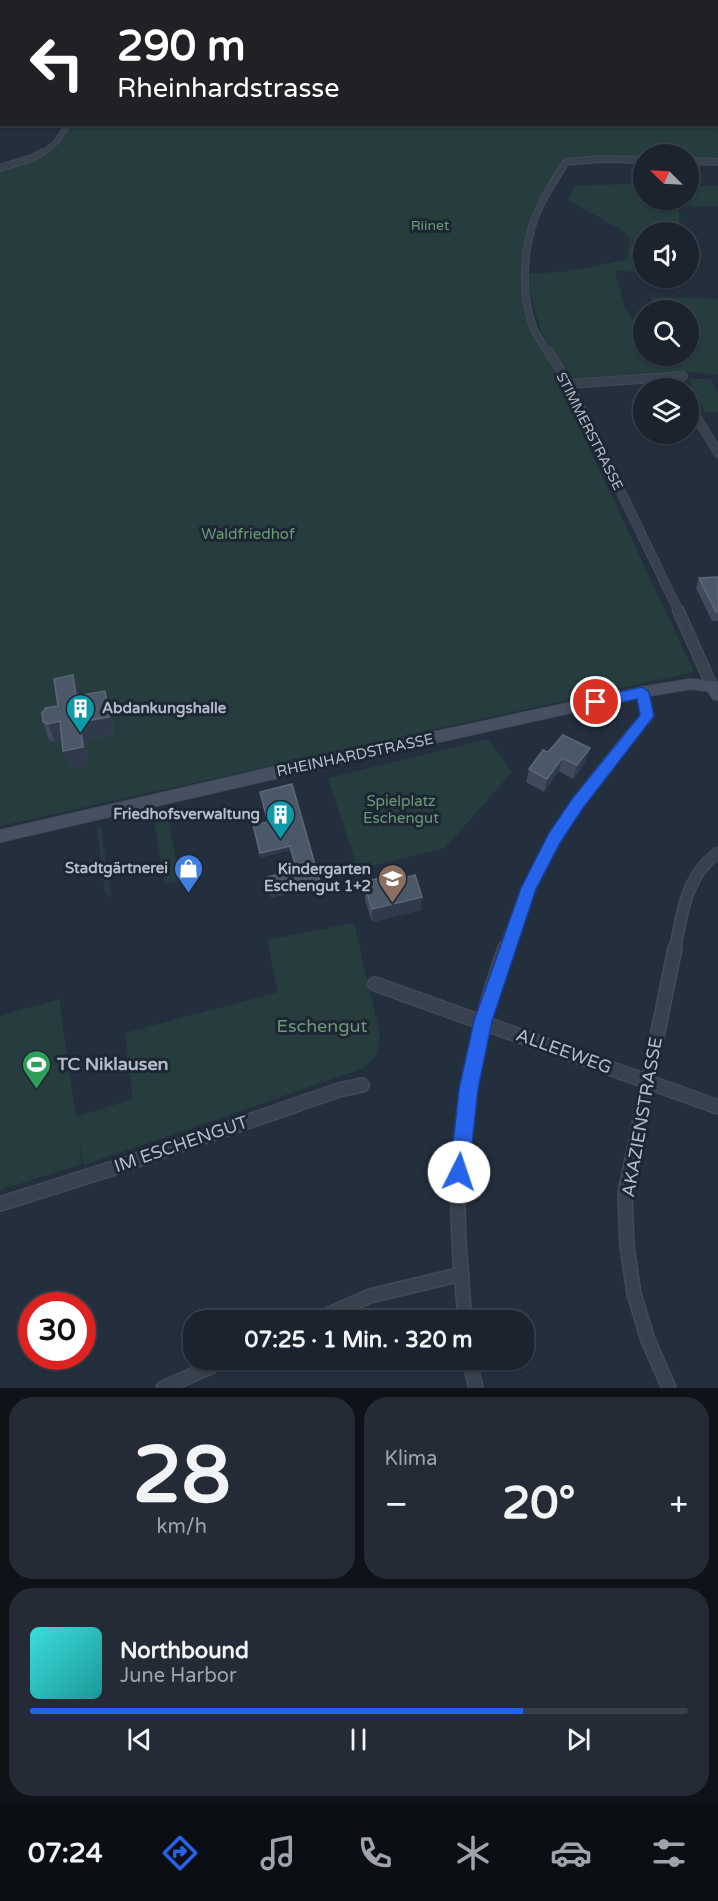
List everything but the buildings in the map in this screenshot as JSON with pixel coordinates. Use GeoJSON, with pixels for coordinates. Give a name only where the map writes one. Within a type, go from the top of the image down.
{"type":"FeatureCollection","features":[{"type":"Feature","properties":{"kind":"street"},"geometry":{"type":"LineString","coordinates":[[0,168],[48,151],[68,126]]}},
{"type":"Feature","properties":{"kind":"street","name":"STIMMERSTRASSE"},"geometry":{"type":"LineString","coordinates":[[633,160],[601,159],[567,162],[541,203],[529,242],[525,274],[526,297],[534,330],[569,384],[666,583],[715,690]]}},
{"type":"Feature","properties":{"kind":"street"},"geometry":{"type":"LineString","coordinates":[[699,161],[718,162]]}},
{"type":"Feature","properties":{"kind":"street"},"geometry":{"type":"LineString","coordinates":[[652,378],[679,376],[679,378]]}},
{"type":"Feature","properties":{"kind":"street"},"geometry":{"type":"LineString","coordinates":[[569,384],[633,379]]}},
{"type":"Feature","properties":{"kind":"street"},"geometry":{"type":"LineString","coordinates":[[699,421],[718,453]]}},
{"type":"Feature","properties":{"kind":"street","name":"RHEINHARDSTRASSE"},"geometry":{"type":"LineString","coordinates":[[0,836],[312,764],[642,692],[691,684],[715,690]]}},
{"type":"Feature","properties":{"kind":"street"},"geometry":{"type":"LineString","coordinates":[[464,1310],[458,1210],[460,1153],[468,1089],[483,1021],[529,888],[554,838],[577,803],[647,716],[642,692]]}},
{"type":"Feature","properties":{"kind":"street","name":"AKAZIENSTRASSE"},"geometry":{"type":"LineString","coordinates":[[669,1388],[647,1340],[633,1291],[625,1237],[625,1194],[685,899],[695,876],[711,857],[718,853]]}},
{"type":"Feature","properties":{"kind":"street","name":"ALLEEWEG"},"geometry":{"type":"LineString","coordinates":[[375,984],[718,1107]]}},
{"type":"Feature","properties":{"kind":"street","name":"IM ESCHENGUT"},"geometry":{"type":"LineString","coordinates":[[0,1204],[114,1168],[339,1090],[362,1085]]}},
{"type":"Feature","properties":{"kind":"street"},"geometry":{"type":"LineString","coordinates":[[338,1310],[370,1296],[462,1275]]}},
{"type":"Feature","properties":{"kind":"street"},"geometry":{"type":"LineString","coordinates":[[163,1388],[203,1370]]}},
{"type":"Feature","properties":{"kind":"street"},"geometry":{"type":"LineString","coordinates":[[472,1370],[476,1388]]}},
{"type":"Feature","properties":{"kind":"green space","name":"Waldfriedhof"},"geometry":{"type":"Polygon","coordinates":[[[68,126],[718,126],[718,162],[699,161],[699,144],[633,144],[633,160],[570,161],[541,203],[529,241],[525,274],[573,271],[565,270],[588,268],[627,259],[630,240],[625,232],[568,200],[575,185],[633,184],[633,210],[679,210],[679,222],[633,222],[633,272],[615,271],[625,308],[633,322],[633,366],[699,366],[699,300],[652,300],[651,297],[718,299],[718,375],[684,371],[572,379],[541,332],[526,278],[534,330],[694,672],[0,826],[0,168],[48,151],[68,126]]]}},
{"type":"Feature","properties":{"kind":"green space","name":"Waldfriedhof"},"geometry":{"type":"Polygon","coordinates":[[[699,186],[718,186],[718,206],[699,206],[699,186]]]}},
{"type":"Feature","properties":{"kind":"green space"},"geometry":{"type":"Polygon","coordinates":[[[699,379],[711,379],[718,393],[718,412],[705,412],[699,400],[699,379]]]}},
{"type":"Feature","properties":{"kind":"green space","name":"Spielplatz Eschengut"},"geometry":{"type":"Polygon","coordinates":[[[488,739],[512,772],[445,848],[358,869],[328,778],[488,739]]]}},
{"type":"Feature","properties":{"kind":"green space"},"geometry":{"type":"Polygon","coordinates":[[[167,813],[180,881],[165,884],[153,817],[167,813]]]}},
{"type":"Feature","properties":{"kind":"green space"},"geometry":{"type":"Polygon","coordinates":[[[101,826],[111,897],[105,893],[97,828],[101,826]]]}},
{"type":"Feature","properties":{"kind":"green space","name":"Eschengut"},"geometry":{"type":"Polygon","coordinates":[[[354,923],[380,1035],[377,1054],[364,1068],[84,1165],[78,1137],[82,1164],[0,1190],[0,1016],[59,999],[76,1117],[133,1099],[125,1033],[278,992],[267,940],[354,923]]]}},
{"type":"Feature","properties":{"kind":"place","name":"Abdankungshalle"},"geometry":{"type":"Point","coordinates":[81,734]}},
{"type":"Feature","properties":{"kind":"place","name":"Friedhofsverwaltung"},"geometry":{"type":"Point","coordinates":[281,840]}},
{"type":"Feature","properties":{"kind":"place","name":"Stadtgärtnerei"},"geometry":{"type":"Point","coordinates":[189,894]}},
{"type":"Feature","properties":{"kind":"place","name":"Kindergarten Eschengut 1+2"},"geometry":{"type":"Point","coordinates":[392,904]}},
{"type":"Feature","properties":{"kind":"place","name":"TC Niklausen"},"geometry":{"type":"Point","coordinates":[36,1090]}},
{"type":"Feature","properties":{"kind":"route"},"geometry":{"type":"LineString","coordinates":[[459,1172],[468,1089],[483,1021],[529,888],[554,838],[577,803],[647,716],[642,692],[596,702]]}},
{"type":"Feature","properties":{"kind":"park label","name":"Riinet"},"geometry":{"type":"Point","coordinates":[430,225]}}]}
